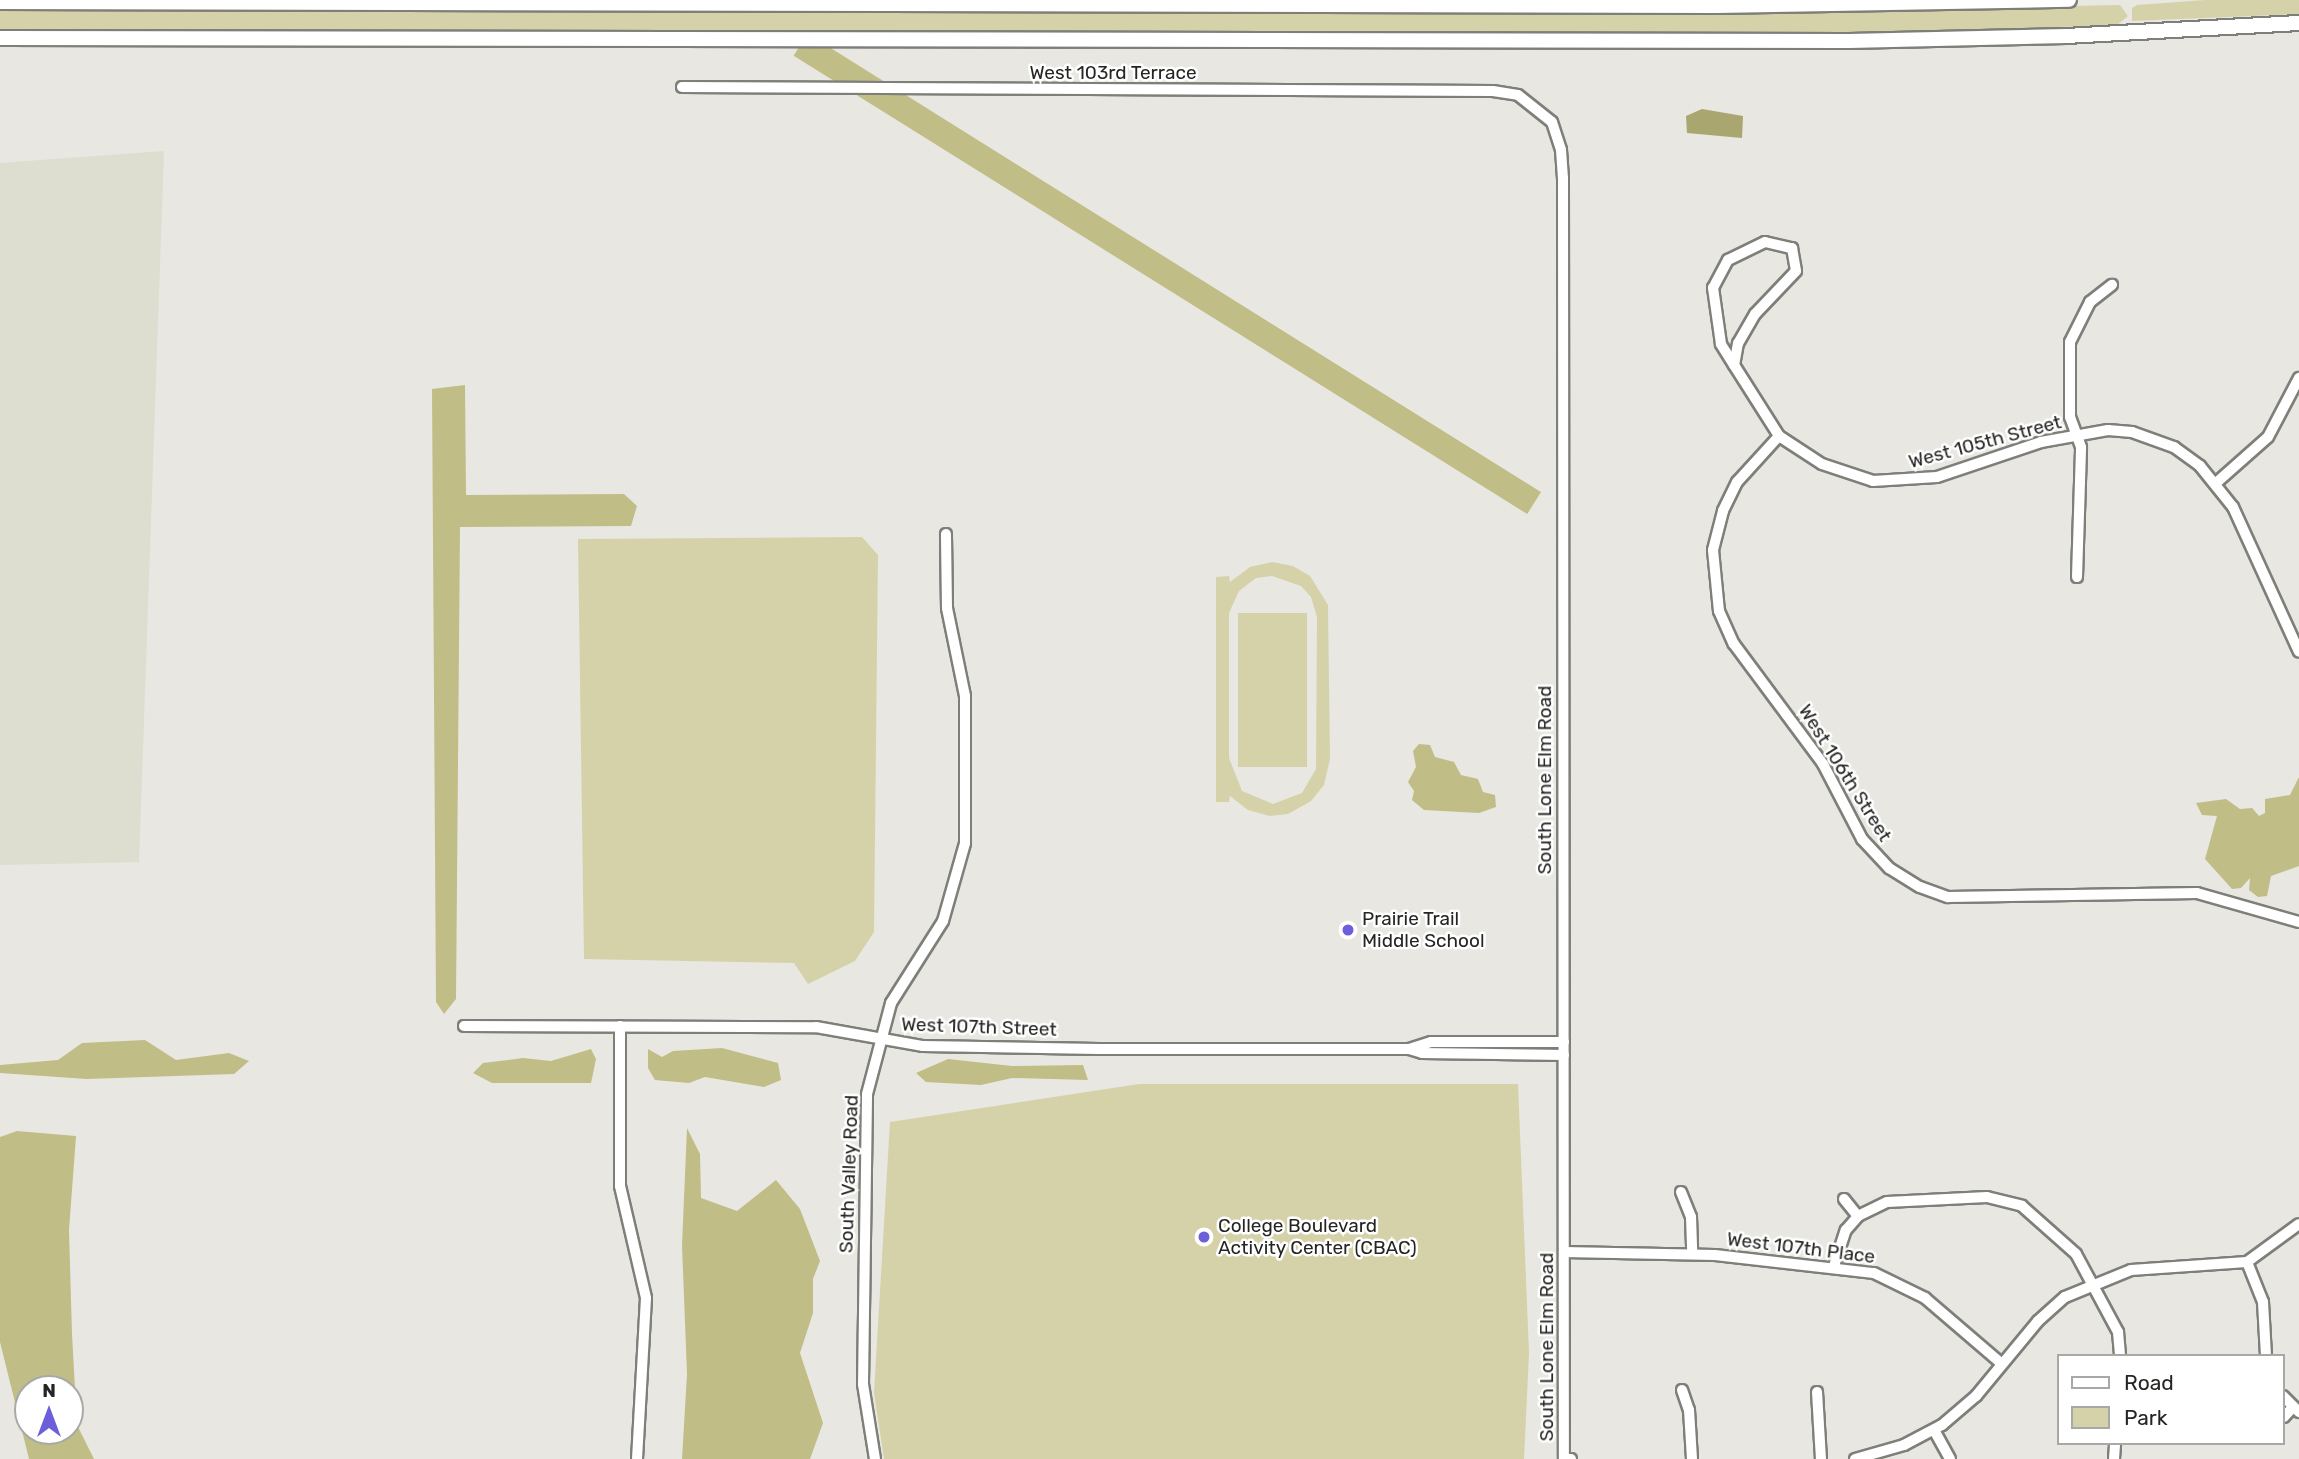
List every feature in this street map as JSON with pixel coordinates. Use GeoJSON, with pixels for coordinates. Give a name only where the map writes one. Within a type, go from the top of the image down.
{"type":"FeatureCollection","features":[{"type":"Feature","properties":{"kind":"highway"},"geometry":{"type":"LineString","coordinates":[[0,2],[1730,6],[2069,0]]}},
{"type":"Feature","properties":{"kind":"highway"},"geometry":{"type":"LineString","coordinates":[[0,38],[1849,41],[2066,36],[2299,23]]}},
{"type":"Feature","properties":{"kind":"street","name":"West 103rd Terrace"},"geometry":{"type":"LineString","coordinates":[[682,87],[1493,91],[1518,95],[1539,108]]}},
{"type":"Feature","properties":{"kind":"street","name":"South Lone Elm Road"},"geometry":{"type":"LineString","coordinates":[[1539,108],[1558,134],[1562,164],[1564,1459]]}},
{"type":"Feature","properties":{"kind":"street","name":"West 105th Street"},"geometry":{"type":"LineString","coordinates":[[1734,365],[1738,343],[1755,314],[1796,271],[1796,254],[1784,243],[1765,242],[1739,251],[1716,278],[1715,318],[1721,344],[1734,365],[1779,436],[1841,472],[1889,482],[1937,477],[2041,442],[2076,435],[2108,430],[2153,438],[2190,457],[2216,483],[2233,507],[2299,652]]}},
{"type":"Feature","properties":{"kind":"street"},"geometry":{"type":"LineString","coordinates":[[2077,577],[2081,459],[2068,398],[2073,328],[2090,302],[2112,285]]}},
{"type":"Feature","properties":{"kind":"street"},"geometry":{"type":"LineString","coordinates":[[2216,483],[2268,437],[2299,378]]}},
{"type":"Feature","properties":{"kind":"street","name":"West 106th Street"},"geometry":{"type":"LineString","coordinates":[[1779,436],[1747,468],[1723,511],[1713,550],[1717,603],[1734,643],[1821,760],[1862,839],[1889,868],[1920,887],[1948,897],[2197,893],[2299,922]]}},
{"type":"Feature","properties":{"kind":"street","name":"South Valley Road"},"geometry":{"type":"LineString","coordinates":[[875,1459],[863,1384],[864,1155],[867,1094],[881,1038],[902,982],[943,921],[964,853],[965,696],[947,608],[946,534]]}},
{"type":"Feature","properties":{"kind":"street","name":"West 107th Street"},"geometry":{"type":"LineString","coordinates":[[464,1026],[832,1028],[936,1047],[1409,1049],[1431,1042],[1564,1042]]}},
{"type":"Feature","properties":{"kind":"street"},"geometry":{"type":"LineString","coordinates":[[620,1026],[620,1186],[646,1298],[637,1459]]}},
{"type":"Feature","properties":{"kind":"street","name":"West 107th Street"},"geometry":{"type":"LineString","coordinates":[[1409,1049],[1422,1054],[1564,1055]]}},
{"type":"Feature","properties":{"kind":"street"},"geometry":{"type":"LineString","coordinates":[[1681,1192],[1691,1217],[1692,1254]]}},
{"type":"Feature","properties":{"kind":"street"},"geometry":{"type":"LineString","coordinates":[[1835,1266],[1839,1244],[1858,1216],[1887,1202],[1931,1197],[1987,1198],[2022,1206],[2076,1254],[2095,1283],[2118,1332],[2120,1354]]}},
{"type":"Feature","properties":{"kind":"street"},"geometry":{"type":"LineString","coordinates":[[1844,1199],[1858,1216]]}},
{"type":"Feature","properties":{"kind":"street"},"geometry":{"type":"LineString","coordinates":[[1855,1459],[1904,1445],[1934,1430],[1976,1396],[2051,1308],[2095,1283],[2131,1270],[2247,1262],[2299,1224]]}},
{"type":"Feature","properties":{"kind":"street","name":"West 107th Place"},"geometry":{"type":"LineString","coordinates":[[1564,1252],[1692,1254],[1835,1266],[1874,1272],[1913,1289],[2001,1364]]}},
{"type":"Feature","properties":{"kind":"street"},"geometry":{"type":"LineString","coordinates":[[2247,1262],[2263,1302],[2266,1354]]}},
{"type":"Feature","properties":{"kind":"street"},"geometry":{"type":"LineString","coordinates":[[1682,1390],[1689,1410],[1692,1459]]}},
{"type":"Feature","properties":{"kind":"street"},"geometry":{"type":"LineString","coordinates":[[1818,1392],[1821,1459]]}},
{"type":"Feature","properties":{"kind":"street"},"geometry":{"type":"LineString","coordinates":[[1934,1430],[1950,1459]]}},
{"type":"Feature","properties":{"kind":"street"},"geometry":{"type":"LineString","coordinates":[[1564,1459],[1571,1459]]}},
{"type":"Feature","properties":{"kind":"shaded area"},"geometry":{"type":"Polygon","coordinates":[[[807,34],[1541,492],[1527,514],[794,56],[807,34]]]}},
{"type":"Feature","properties":{"kind":"shaded area"},"geometry":{"type":"Polygon","coordinates":[[[1702,109],[1743,116],[1742,138],[1687,133],[1686,116],[1702,109]]]}},
{"type":"Feature","properties":{"kind":"shaded area"},"geometry":{"type":"Polygon","coordinates":[[[164,151],[139,862],[0,865],[0,163],[164,151]]]}},
{"type":"Feature","properties":{"kind":"shaded area"},"geometry":{"type":"Polygon","coordinates":[[[465,385],[466,495],[624,494],[637,506],[631,526],[460,527],[456,999],[444,1014],[436,1002],[432,389],[465,385]]]}},
{"type":"Feature","properties":{"kind":"shaded area"},"geometry":{"type":"Polygon","coordinates":[[[1419,744],[1430,745],[1435,757],[1454,762],[1461,775],[1478,779],[1483,792],[1495,795],[1496,807],[1479,813],[1424,810],[1412,800],[1414,791],[1408,782],[1416,767],[1413,751],[1419,744]]]}},
{"type":"Feature","properties":{"kind":"shaded area"},"geometry":{"type":"Polygon","coordinates":[[[2299,777],[2299,866],[2271,876],[2267,896],[2258,897],[2249,890],[2250,878],[2241,888],[2232,889],[2205,859],[2217,816],[2202,815],[2196,803],[2226,799],[2240,809],[2252,808],[2259,816],[2265,813],[2265,799],[2290,795],[2299,777]]]}},
{"type":"Feature","properties":{"kind":"shaded area"},"geometry":{"type":"Polygon","coordinates":[[[145,1040],[176,1060],[229,1053],[249,1061],[234,1074],[87,1079],[0,1073],[0,1065],[58,1060],[82,1043],[145,1040]]]}},
{"type":"Feature","properties":{"kind":"shaded area"},"geometry":{"type":"Polygon","coordinates":[[[722,1048],[778,1063],[781,1080],[764,1087],[705,1077],[689,1083],[655,1080],[648,1068],[648,1049],[662,1057],[673,1051],[722,1048]]]}},
{"type":"Feature","properties":{"kind":"shaded area"},"geometry":{"type":"Polygon","coordinates":[[[591,1049],[596,1059],[591,1083],[492,1083],[473,1073],[483,1063],[523,1058],[551,1061],[591,1049]]]}},
{"type":"Feature","properties":{"kind":"shaded area"},"geometry":{"type":"Polygon","coordinates":[[[948,1059],[1012,1066],[1083,1065],[1088,1080],[1012,1078],[981,1085],[926,1082],[916,1073],[948,1059]]]}},
{"type":"Feature","properties":{"kind":"shaded area"},"geometry":{"type":"Polygon","coordinates":[[[687,1128],[700,1154],[701,1198],[737,1211],[776,1180],[800,1209],[820,1261],[813,1279],[813,1313],[800,1353],[823,1423],[810,1459],[682,1459],[687,1374],[682,1245],[687,1128]]]}},
{"type":"Feature","properties":{"kind":"shaded area"},"geometry":{"type":"Polygon","coordinates":[[[17,1131],[76,1136],[69,1230],[74,1375],[14,1375],[14,1398],[0,1342],[0,1137],[17,1131]]]}},
{"type":"Feature","properties":{"kind":"shaded area"},"geometry":{"type":"Polygon","coordinates":[[[84,1439],[94,1459],[29,1459],[26,1445],[84,1445],[84,1439]]]}},
{"type":"Feature","properties":{"kind":"green space"},"geometry":{"type":"Polygon","coordinates":[[[2205,0],[2299,0],[2299,14],[2132,21],[2132,8],[2137,5],[2205,0]]]}},
{"type":"Feature","properties":{"kind":"green space"},"geometry":{"type":"Polygon","coordinates":[[[2120,5],[2128,16],[2117,25],[1884,33],[0,30],[0,10],[1744,13],[2120,5]]]}},
{"type":"Feature","properties":{"kind":"green space"},"geometry":{"type":"Polygon","coordinates":[[[862,537],[878,555],[874,932],[855,961],[808,984],[794,963],[584,959],[578,539],[862,537]]]}},
{"type":"Feature","properties":{"kind":"green space"},"geometry":{"type":"Polygon","coordinates":[[[1272,562],[1293,566],[1310,576],[1328,605],[1330,759],[1324,785],[1311,801],[1288,814],[1270,816],[1248,810],[1230,796],[1229,802],[1216,802],[1216,577],[1229,576],[1230,582],[1250,567],[1272,562]],[[1272,576],[1256,578],[1239,591],[1229,613],[1229,758],[1242,791],[1273,804],[1302,793],[1316,769],[1317,617],[1311,597],[1301,586],[1272,576]]]}},
{"type":"Feature","properties":{"kind":"green space"},"geometry":{"type":"Polygon","coordinates":[[[1238,613],[1307,613],[1307,767],[1238,767],[1238,613]]]}},
{"type":"Feature","properties":{"kind":"green space","name":"College Boulevard Activity Center (CBAC)"},"geometry":{"type":"Polygon","coordinates":[[[1139,1084],[1518,1084],[1529,1353],[1524,1459],[884,1459],[874,1393],[890,1122],[1139,1084]]]}},
{"type":"Feature","properties":{"kind":"place","name":"Prairie Trail Middle School"},"geometry":{"type":"Point","coordinates":[1348,930]}},
{"type":"Feature","properties":{"kind":"place","name":"College Boulevard Activity Center (CBAC)"},"geometry":{"type":"Point","coordinates":[1204,1237]}}]}
